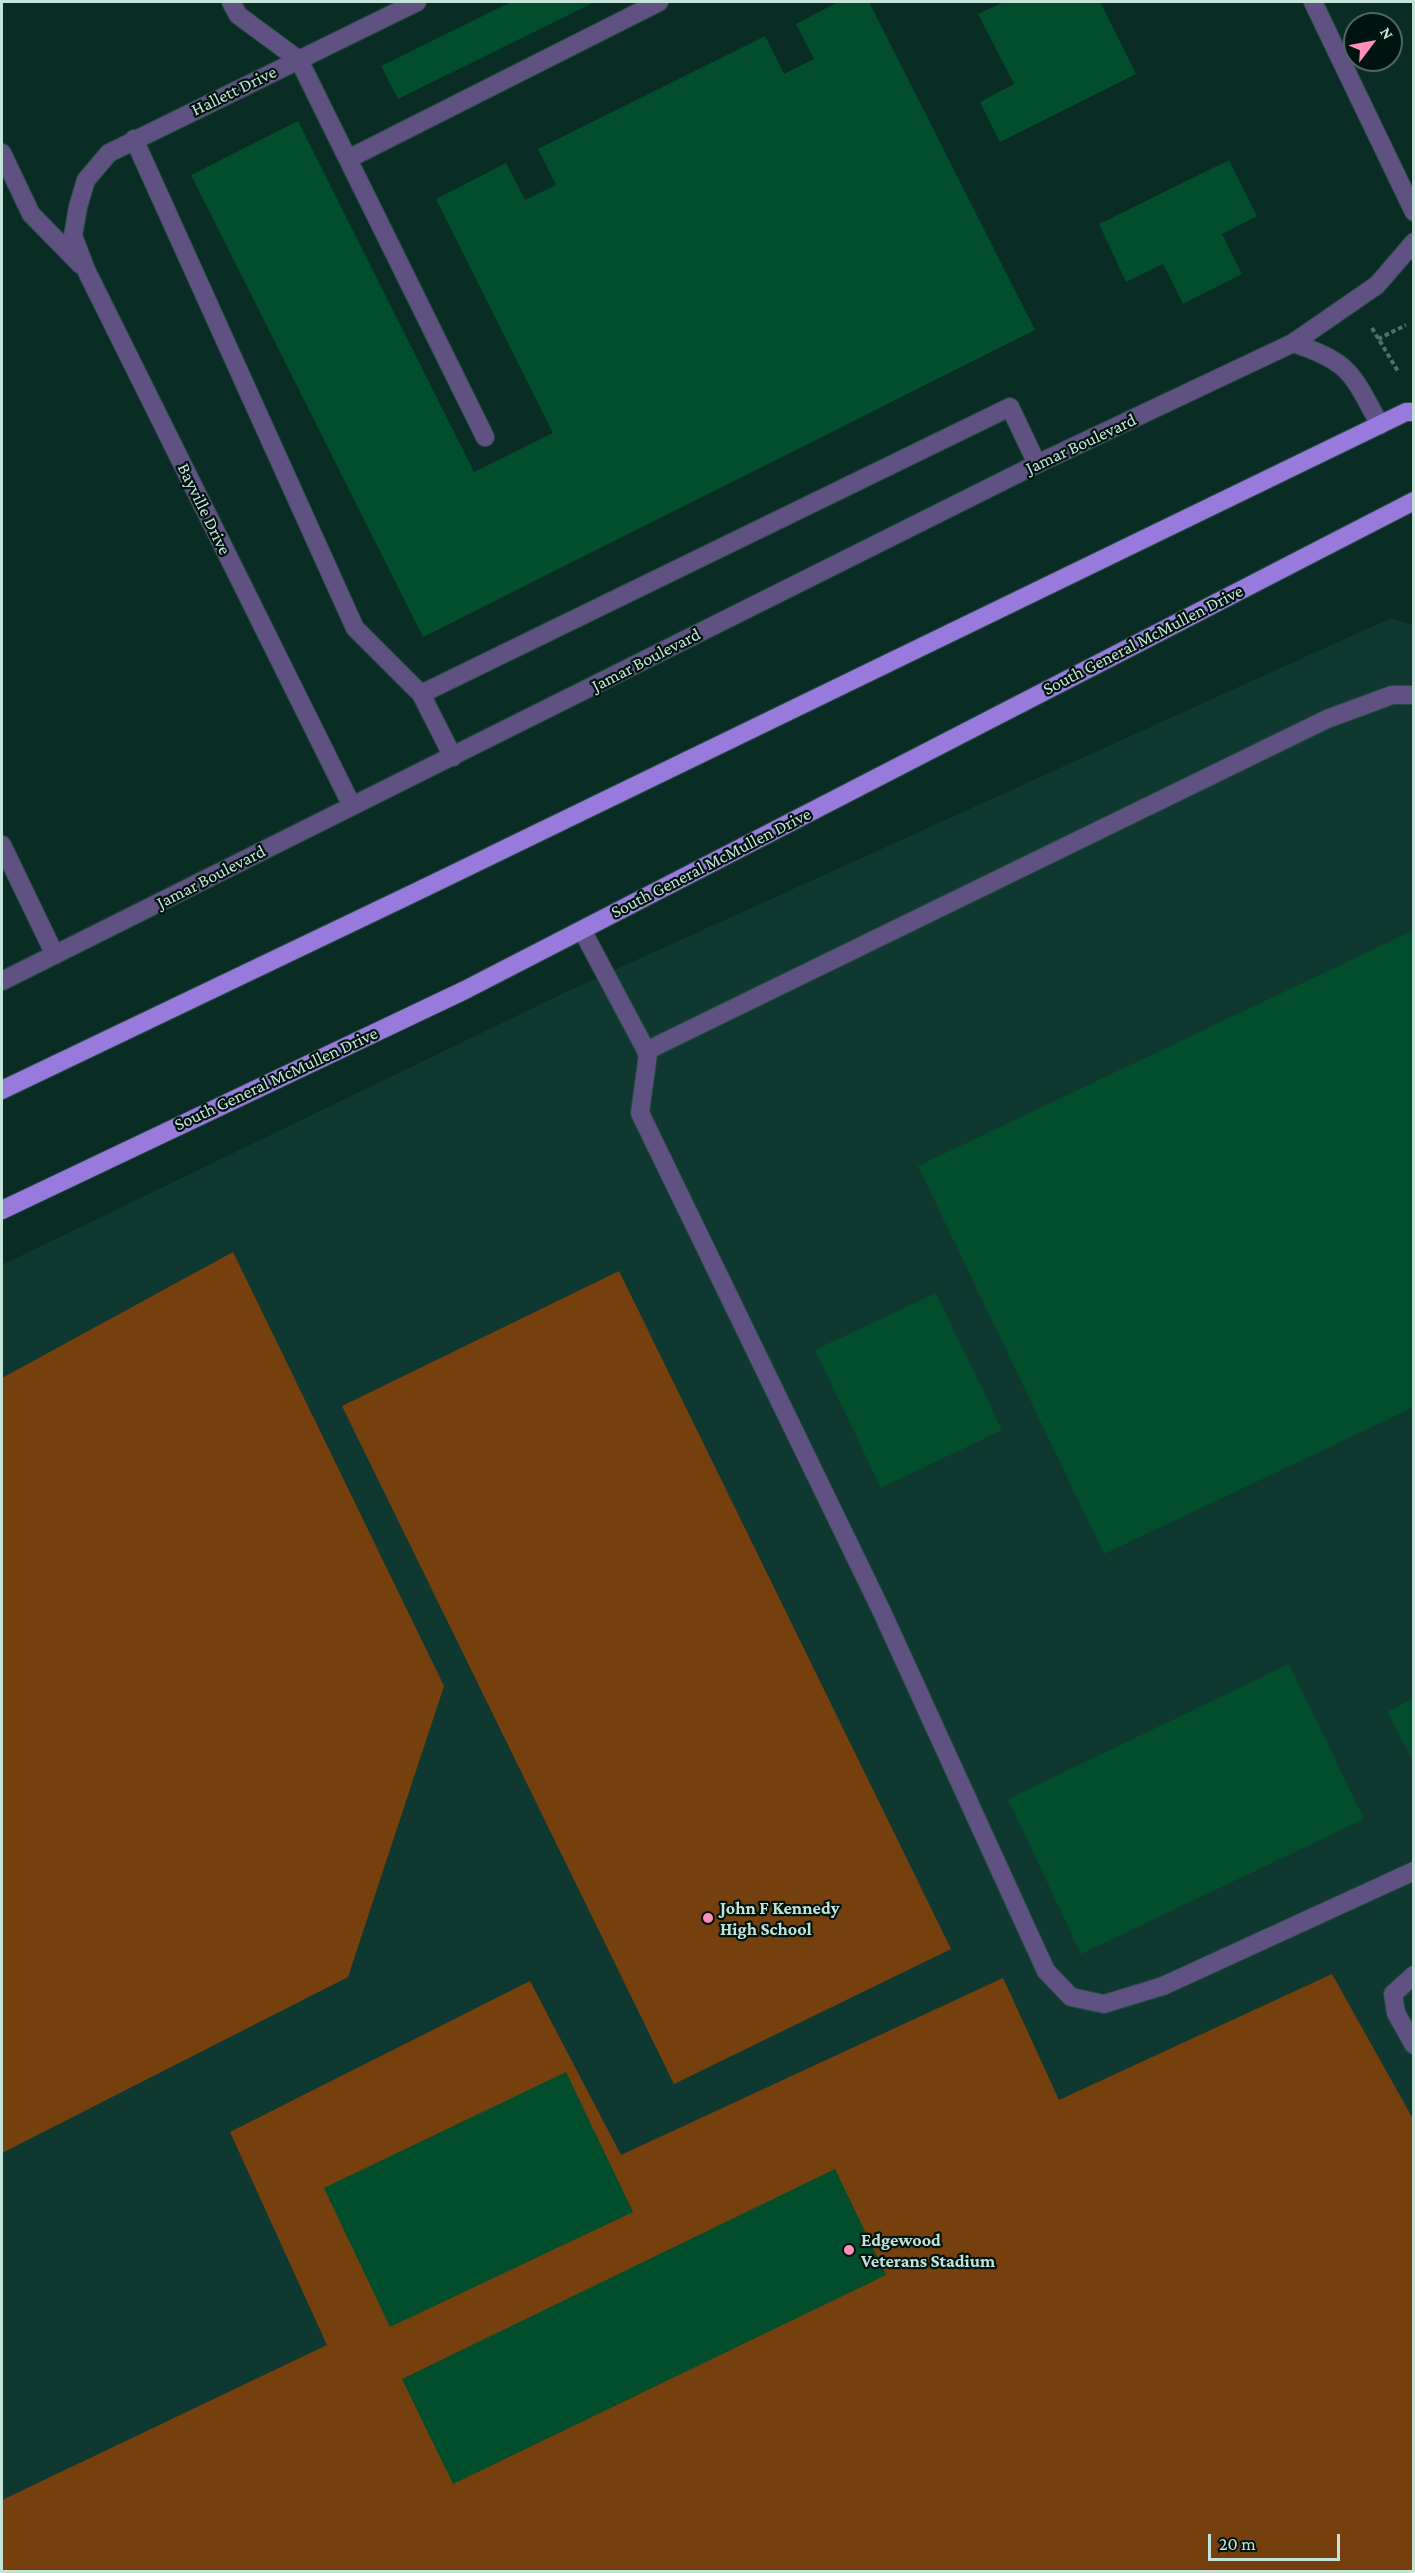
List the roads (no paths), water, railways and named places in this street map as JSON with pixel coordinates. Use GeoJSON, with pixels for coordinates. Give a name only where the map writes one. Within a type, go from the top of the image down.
{"type":"FeatureCollection","features":[{"type":"Feature","properties":{"kind":"main road"},"geometry":{"type":"LineString","coordinates":[[2,1090],[429,886],[1406,412],[1413,412]]}},
{"type":"Feature","properties":{"kind":"main road","name":"South General McMullen Drive"},"geometry":{"type":"LineString","coordinates":[[2,1210],[465,990],[1413,501]]}},
{"type":"Feature","properties":{"kind":"street"},"geometry":{"type":"LineString","coordinates":[[231,2],[238,15],[299,60],[485,437]]}},
{"type":"Feature","properties":{"kind":"street","name":"Hallett Drive"},"geometry":{"type":"LineString","coordinates":[[78,207],[86,180],[109,153],[417,2]]}},
{"type":"Feature","properties":{"kind":"street"},"geometry":{"type":"LineString","coordinates":[[348,159],[659,2]]}},
{"type":"Feature","properties":{"kind":"street"},"geometry":{"type":"LineString","coordinates":[[1313,2],[1413,212]]}},
{"type":"Feature","properties":{"kind":"street"},"geometry":{"type":"LineString","coordinates":[[134,139],[355,628],[421,694],[453,758]]}},
{"type":"Feature","properties":{"kind":"street"},"geometry":{"type":"LineString","coordinates":[[2,153],[31,214],[87,272]]}},
{"type":"Feature","properties":{"kind":"street","name":"Bayville Drive"},"geometry":{"type":"LineString","coordinates":[[78,207],[74,236],[87,272],[352,806]]}},
{"type":"Feature","properties":{"kind":"street","name":"Jamar Boulevard"},"geometry":{"type":"LineString","coordinates":[[2,981],[453,758],[1037,464],[1293,343],[1377,285],[1413,242]]}},
{"type":"Feature","properties":{"kind":"street"},"geometry":{"type":"LineString","coordinates":[[1293,343],[1328,354],[1352,374],[1380,425]]}},
{"type":"Feature","properties":{"kind":"street"},"geometry":{"type":"LineString","coordinates":[[421,694],[1010,407],[1037,464]]}},
{"type":"Feature","properties":{"kind":"street"},"geometry":{"type":"LineString","coordinates":[[646,1051],[1327,719],[1392,695],[1413,695]]}},
{"type":"Feature","properties":{"kind":"street"},"geometry":{"type":"LineString","coordinates":[[2,845],[55,955]]}},
{"type":"Feature","properties":{"kind":"street"},"geometry":{"type":"LineString","coordinates":[[582,930],[648,1054],[640,1113],[882,1612],[1046,1971],[1071,1997],[1104,2004],[1163,1986],[1405,1875]]}},
{"type":"Feature","properties":{"kind":"street"},"geometry":{"type":"LineString","coordinates":[[1413,1975],[1393,1994],[1396,2013],[1413,2046]]}},
{"type":"Feature","properties":{"kind":"place","name":"John F Kennedy High School"},"geometry":{"type":"Point","coordinates":[708,1918]}},
{"type":"Feature","properties":{"kind":"place","name":"Edgewood Veterans Stadium"},"geometry":{"type":"Point","coordinates":[849,2250]}}]}
